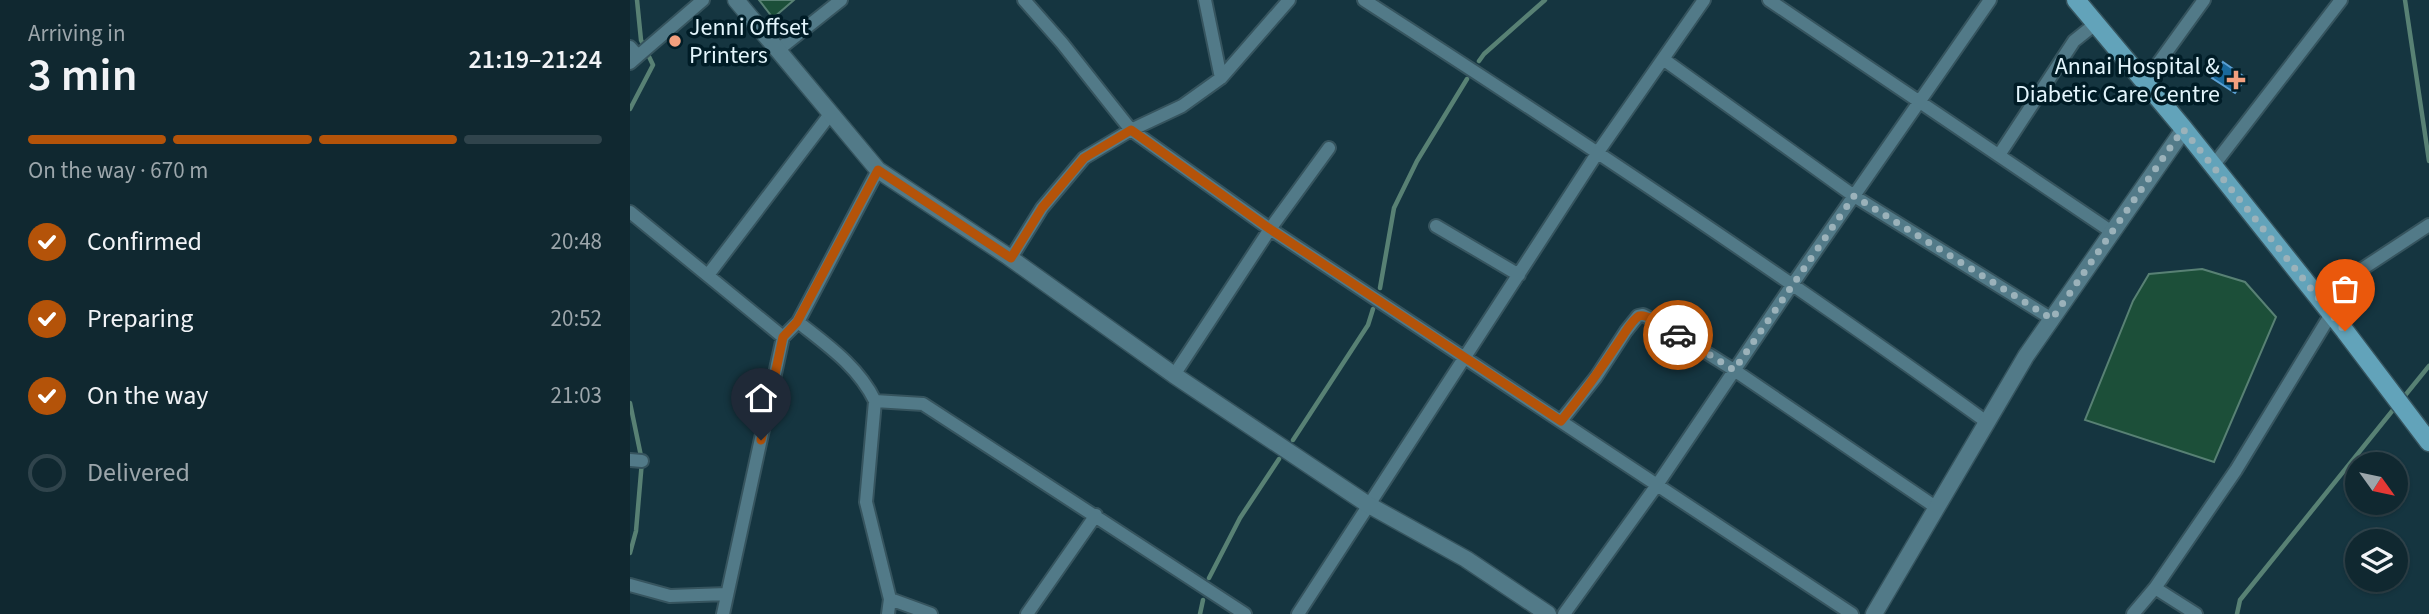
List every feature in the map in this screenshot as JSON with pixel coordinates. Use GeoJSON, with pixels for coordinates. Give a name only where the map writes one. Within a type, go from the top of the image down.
{"type":"FeatureCollection","features":[{"type":"Feature","properties":{"kind":"main road"},"geometry":{"type":"LineString","coordinates":[[2076,0],[2213,166],[2429,442]]}},
{"type":"Feature","properties":{"kind":"street"},"geometry":{"type":"LineString","coordinates":[[633,56],[703,0]]}},
{"type":"Feature","properties":{"kind":"street"},"geometry":{"type":"LineString","coordinates":[[736,0],[878,170],[1011,258],[1174,375],[1367,504],[1466,559],[1548,614]]}},
{"type":"Feature","properties":{"kind":"street"},"geometry":{"type":"LineString","coordinates":[[778,50],[841,0]]}},
{"type":"Feature","properties":{"kind":"street"},"geometry":{"type":"LineString","coordinates":[[1024,0],[1131,130],[1270,229],[1852,614]]}},
{"type":"Feature","properties":{"kind":"street"},"geometry":{"type":"LineString","coordinates":[[1205,0],[1221,78]]}},
{"type":"Feature","properties":{"kind":"street"},"geometry":{"type":"LineString","coordinates":[[1011,258],[1042,208],[1084,158],[1131,130],[1182,106],[1221,78],[1289,0]]}},
{"type":"Feature","properties":{"kind":"street"},"geometry":{"type":"LineString","coordinates":[[1364,0],[1598,152],[1988,423]]}},
{"type":"Feature","properties":{"kind":"street"},"geometry":{"type":"LineString","coordinates":[[1298,614],[1598,152],[1704,0]]}},
{"type":"Feature","properties":{"kind":"street"},"geometry":{"type":"LineString","coordinates":[[1769,0],[2112,232]]}},
{"type":"Feature","properties":{"kind":"street"},"geometry":{"type":"LineString","coordinates":[[1563,614],[1657,485],[1990,0]]}},
{"type":"Feature","properties":{"kind":"street"},"geometry":{"type":"LineString","coordinates":[[2144,83],[2204,0]]}},
{"type":"Feature","properties":{"kind":"street"},"geometry":{"type":"LineString","coordinates":[[2213,166],[2341,0]]}},
{"type":"Feature","properties":{"kind":"street"},"geometry":{"type":"LineString","coordinates":[[1999,155],[2074,40],[2094,25]]}},
{"type":"Feature","properties":{"kind":"street"},"geometry":{"type":"LineString","coordinates":[[1663,60],[1854,196],[2052,319]]}},
{"type":"Feature","properties":{"kind":"street"},"geometry":{"type":"LineString","coordinates":[[708,275],[831,113]]}},
{"type":"Feature","properties":{"kind":"street"},"geometry":{"type":"LineString","coordinates":[[1874,614],[2004,392],[2183,129]]}},
{"type":"Feature","properties":{"kind":"street"},"geometry":{"type":"LineString","coordinates":[[1174,375],[1270,229],[1329,148]]}},
{"type":"Feature","properties":{"kind":"street"},"geometry":{"type":"LineString","coordinates":[[630,585],[727,607],[783,337],[797,322],[878,170]]}},
{"type":"Feature","properties":{"kind":"street"},"geometry":{"type":"LineString","coordinates":[[630,212],[783,337]]}},
{"type":"Feature","properties":{"kind":"street"},"geometry":{"type":"LineString","coordinates":[[2318,298],[2429,225]]}},
{"type":"Feature","properties":{"kind":"street"},"geometry":{"type":"LineString","coordinates":[[1436,226],[1519,275]]}},
{"type":"Feature","properties":{"kind":"street"},"geometry":{"type":"LineString","coordinates":[[2133,614],[2155,588],[2236,470],[2331,314]]}},
{"type":"Feature","properties":{"kind":"street"},"geometry":{"type":"LineString","coordinates":[[1561,421],[1596,377],[1626,331],[1638,316],[1643,315],[1734,370],[1937,509]]}},
{"type":"Feature","properties":{"kind":"street"},"geometry":{"type":"LineString","coordinates":[[797,322],[844,359],[866,383],[875,401],[866,502],[890,599],[888,614]]}},
{"type":"Feature","properties":{"kind":"street"},"geometry":{"type":"LineString","coordinates":[[875,401],[923,404],[1245,614]]}},
{"type":"Feature","properties":{"kind":"street"},"geometry":{"type":"LineString","coordinates":[[1027,614],[1095,516]]}},
{"type":"Feature","properties":{"kind":"street"},"geometry":{"type":"LineString","coordinates":[[2155,588],[2196,614]]}},
{"type":"Feature","properties":{"kind":"street"},"geometry":{"type":"LineString","coordinates":[[890,599],[931,614]]}},
{"type":"Feature","properties":{"kind":"shaded area"},"geometry":{"type":"Polygon","coordinates":[[[759,0],[794,0],[773,18],[759,0]]]}},
{"type":"Feature","properties":{"kind":"shaded area"},"geometry":{"type":"Polygon","coordinates":[[[2202,269],[2245,282],[2276,317],[2214,462],[2085,420],[2133,301],[2149,274],[2202,269]]]}},
{"type":"Feature","properties":{"kind":"building"},"geometry":{"type":"Polygon","coordinates":[[[2223,62],[2246,78],[2235,93],[2212,78],[2223,62]]]}},
{"type":"Feature","properties":{"kind":"waterway"},"geometry":{"type":"LineString","coordinates":[[630,109],[653,65],[641,40],[637,0]]}},
{"type":"Feature","properties":{"kind":"waterway"},"geometry":{"type":"LineString","coordinates":[[1479,61],[1545,0]]}},
{"type":"Feature","properties":{"kind":"waterway"},"geometry":{"type":"LineString","coordinates":[[2405,0],[2429,161]]}},
{"type":"Feature","properties":{"kind":"waterway"},"geometry":{"type":"LineString","coordinates":[[1380,288],[1394,208],[1417,161],[1467,79]]}},
{"type":"Feature","properties":{"kind":"waterway"},"geometry":{"type":"LineString","coordinates":[[1293,440],[1368,325],[1373,309]]}},
{"type":"Feature","properties":{"kind":"waterway"},"geometry":{"type":"LineString","coordinates":[[2403,398],[2429,366]]}},
{"type":"Feature","properties":{"kind":"waterway"},"geometry":{"type":"LineString","coordinates":[[630,403],[642,461],[636,531],[630,553]]}},
{"type":"Feature","properties":{"kind":"waterway"},"geometry":{"type":"LineString","coordinates":[[2237,614],[2240,600],[2397,405]]}},
{"type":"Feature","properties":{"kind":"waterway"},"geometry":{"type":"LineString","coordinates":[[1209,578],[1240,518],[1279,459]]}},
{"type":"Feature","properties":{"kind":"waterway"},"geometry":{"type":"LineString","coordinates":[[1200,614],[1203,600]]}},
{"type":"Feature","properties":{"kind":"way so far"},"geometry":{"type":"LineString","coordinates":[[1678,335],[1734,370],[1854,196],[2052,319],[2183,129],[2345,331]]}},
{"type":"Feature","properties":{"kind":"place","name":"Jenni Offset Printers"},"geometry":{"type":"Point","coordinates":[675,41]}},
{"type":"Feature","properties":{"kind":"place","name":"Annai Hospital & Diabetic Care Centre"},"geometry":{"type":"Point","coordinates":[2236,80]}},
{"type":"Feature","properties":{"kind":"route"},"geometry":{"type":"LineString","coordinates":[[761,440],[783,337],[797,322],[878,170],[1011,258],[1042,208],[1084,158],[1131,130],[1270,229],[1561,421],[1596,377],[1638,316],[1643,315],[1678,335]]}}]}
